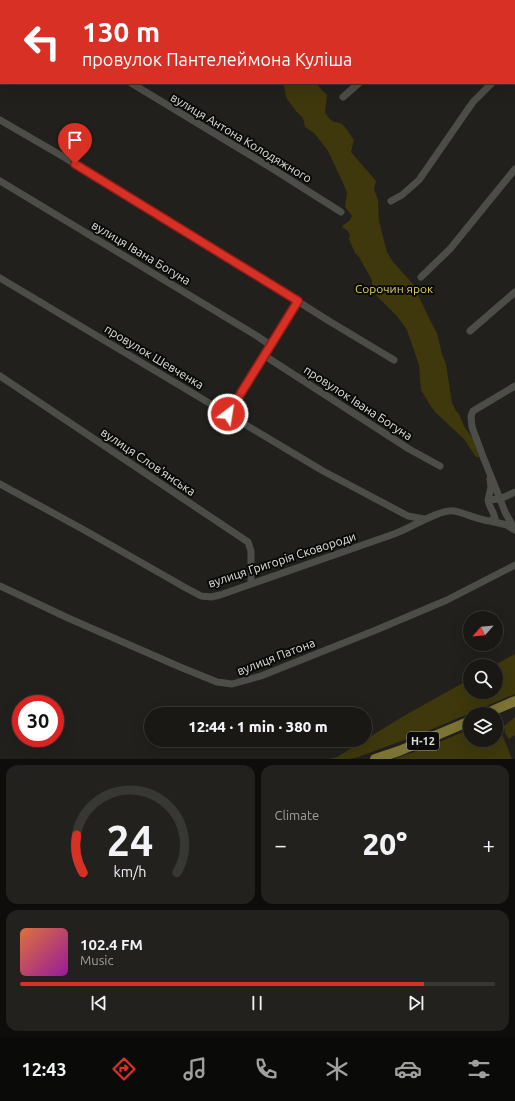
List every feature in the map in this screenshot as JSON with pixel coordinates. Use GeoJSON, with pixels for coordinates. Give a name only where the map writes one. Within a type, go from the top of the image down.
{"type":"FeatureCollection","features":[{"type":"Feature","properties":{"kind":"main road"},"geometry":{"type":"LineString","coordinates":[[503,707],[515,702]]}},
{"type":"Feature","properties":{"kind":"main road","name":"Н-12"},"geometry":{"type":"LineString","coordinates":[[375,759],[399,751],[463,724]]}},
{"type":"Feature","properties":{"kind":"street","name":"вулиця Антона Колодяжного"},"geometry":{"type":"LineString","coordinates":[[133,84],[273,168],[341,212]]}},
{"type":"Feature","properties":{"kind":"street"},"geometry":{"type":"LineString","coordinates":[[343,97],[358,84]]}},
{"type":"Feature","properties":{"kind":"street"},"geometry":{"type":"LineString","coordinates":[[391,201],[407,191],[419,180],[478,96],[491,84]]}},
{"type":"Feature","properties":{"kind":"street"},"geometry":{"type":"LineString","coordinates":[[0,120],[62,156],[354,337],[394,360]]}},
{"type":"Feature","properties":{"kind":"street"},"geometry":{"type":"LineString","coordinates":[[421,277],[450,249],[515,169]]}},
{"type":"Feature","properties":{"kind":"street","name":"вулиця Івана Богуна"},"geometry":{"type":"LineString","coordinates":[[0,182],[270,345]]}},
{"type":"Feature","properties":{"kind":"street","name":"провулок Шевченка"},"geometry":{"type":"LineString","coordinates":[[0,278],[337,478],[408,516],[424,520]]}},
{"type":"Feature","properties":{"kind":"street"},"geometry":{"type":"LineString","coordinates":[[470,331],[515,292]]}},
{"type":"Feature","properties":{"kind":"street"},"geometry":{"type":"LineString","coordinates":[[228,414],[298,301]]}},
{"type":"Feature","properties":{"kind":"street","name":"провулок Івана Богуна"},"geometry":{"type":"LineString","coordinates":[[265,356],[409,449],[440,466]]}},
{"type":"Feature","properties":{"kind":"street","name":"вулиця Слов'янська"},"geometry":{"type":"LineString","coordinates":[[0,376],[248,542],[251,551],[251,583]]}},
{"type":"Feature","properties":{"kind":"street"},"geometry":{"type":"LineString","coordinates":[[515,386],[476,409],[472,414],[471,423],[505,512],[515,530]]}},
{"type":"Feature","properties":{"kind":"street"},"geometry":{"type":"LineString","coordinates":[[486,465],[491,487],[488,500],[490,508],[495,516],[495,518],[490,521]]}},
{"type":"Feature","properties":{"kind":"street","name":"вулиця Григорія Сковороди"},"geometry":{"type":"LineString","coordinates":[[0,484],[201,596],[211,597],[406,530],[424,520],[454,511],[476,519],[506,525],[515,530]]}},
{"type":"Feature","properties":{"kind":"street"},"geometry":{"type":"LineString","coordinates":[[488,500],[500,499],[515,492]]}},
{"type":"Feature","properties":{"kind":"street","name":"вулиця Патона"},"geometry":{"type":"LineString","coordinates":[[0,586],[180,667],[222,684],[232,684],[260,676],[376,630],[447,600],[515,565]]}},
{"type":"Feature","properties":{"kind":"green space","name":"Сорочин ярок"},"geometry":{"type":"Polygon","coordinates":[[[283,84],[318,84],[327,95],[325,112],[334,122],[344,125],[354,140],[351,152],[376,181],[374,189],[378,200],[379,221],[387,252],[393,262],[413,284],[437,333],[446,364],[452,403],[464,426],[473,439],[479,457],[476,457],[464,439],[435,412],[421,390],[419,365],[407,330],[397,316],[377,296],[372,285],[372,280],[359,257],[355,253],[349,239],[350,235],[342,226],[350,220],[352,216],[345,207],[347,193],[344,185],[328,151],[315,134],[305,127],[303,118],[287,99],[283,84]]]}},
{"type":"Feature","properties":{"kind":"green space"},"geometry":{"type":"Polygon","coordinates":[[[515,654],[515,694],[484,707],[463,707],[463,716],[423,733],[358,757],[349,759],[329,759],[337,757],[353,747],[372,747],[372,735],[463,683],[463,699],[503,699],[503,661],[515,654]]]}},
{"type":"Feature","properties":{"kind":"green space"},"geometry":{"type":"Polygon","coordinates":[[[515,717],[515,735],[509,739],[505,733],[504,726],[515,717]]]}},
{"type":"Feature","properties":{"kind":"green space"},"geometry":{"type":"Polygon","coordinates":[[[463,732],[463,747],[503,747],[503,736],[512,759],[394,759],[428,747],[463,732]]]}},
{"type":"Feature","properties":{"kind":"route"},"geometry":{"type":"LineString","coordinates":[[75,164],[298,301],[228,414]]}}]}
